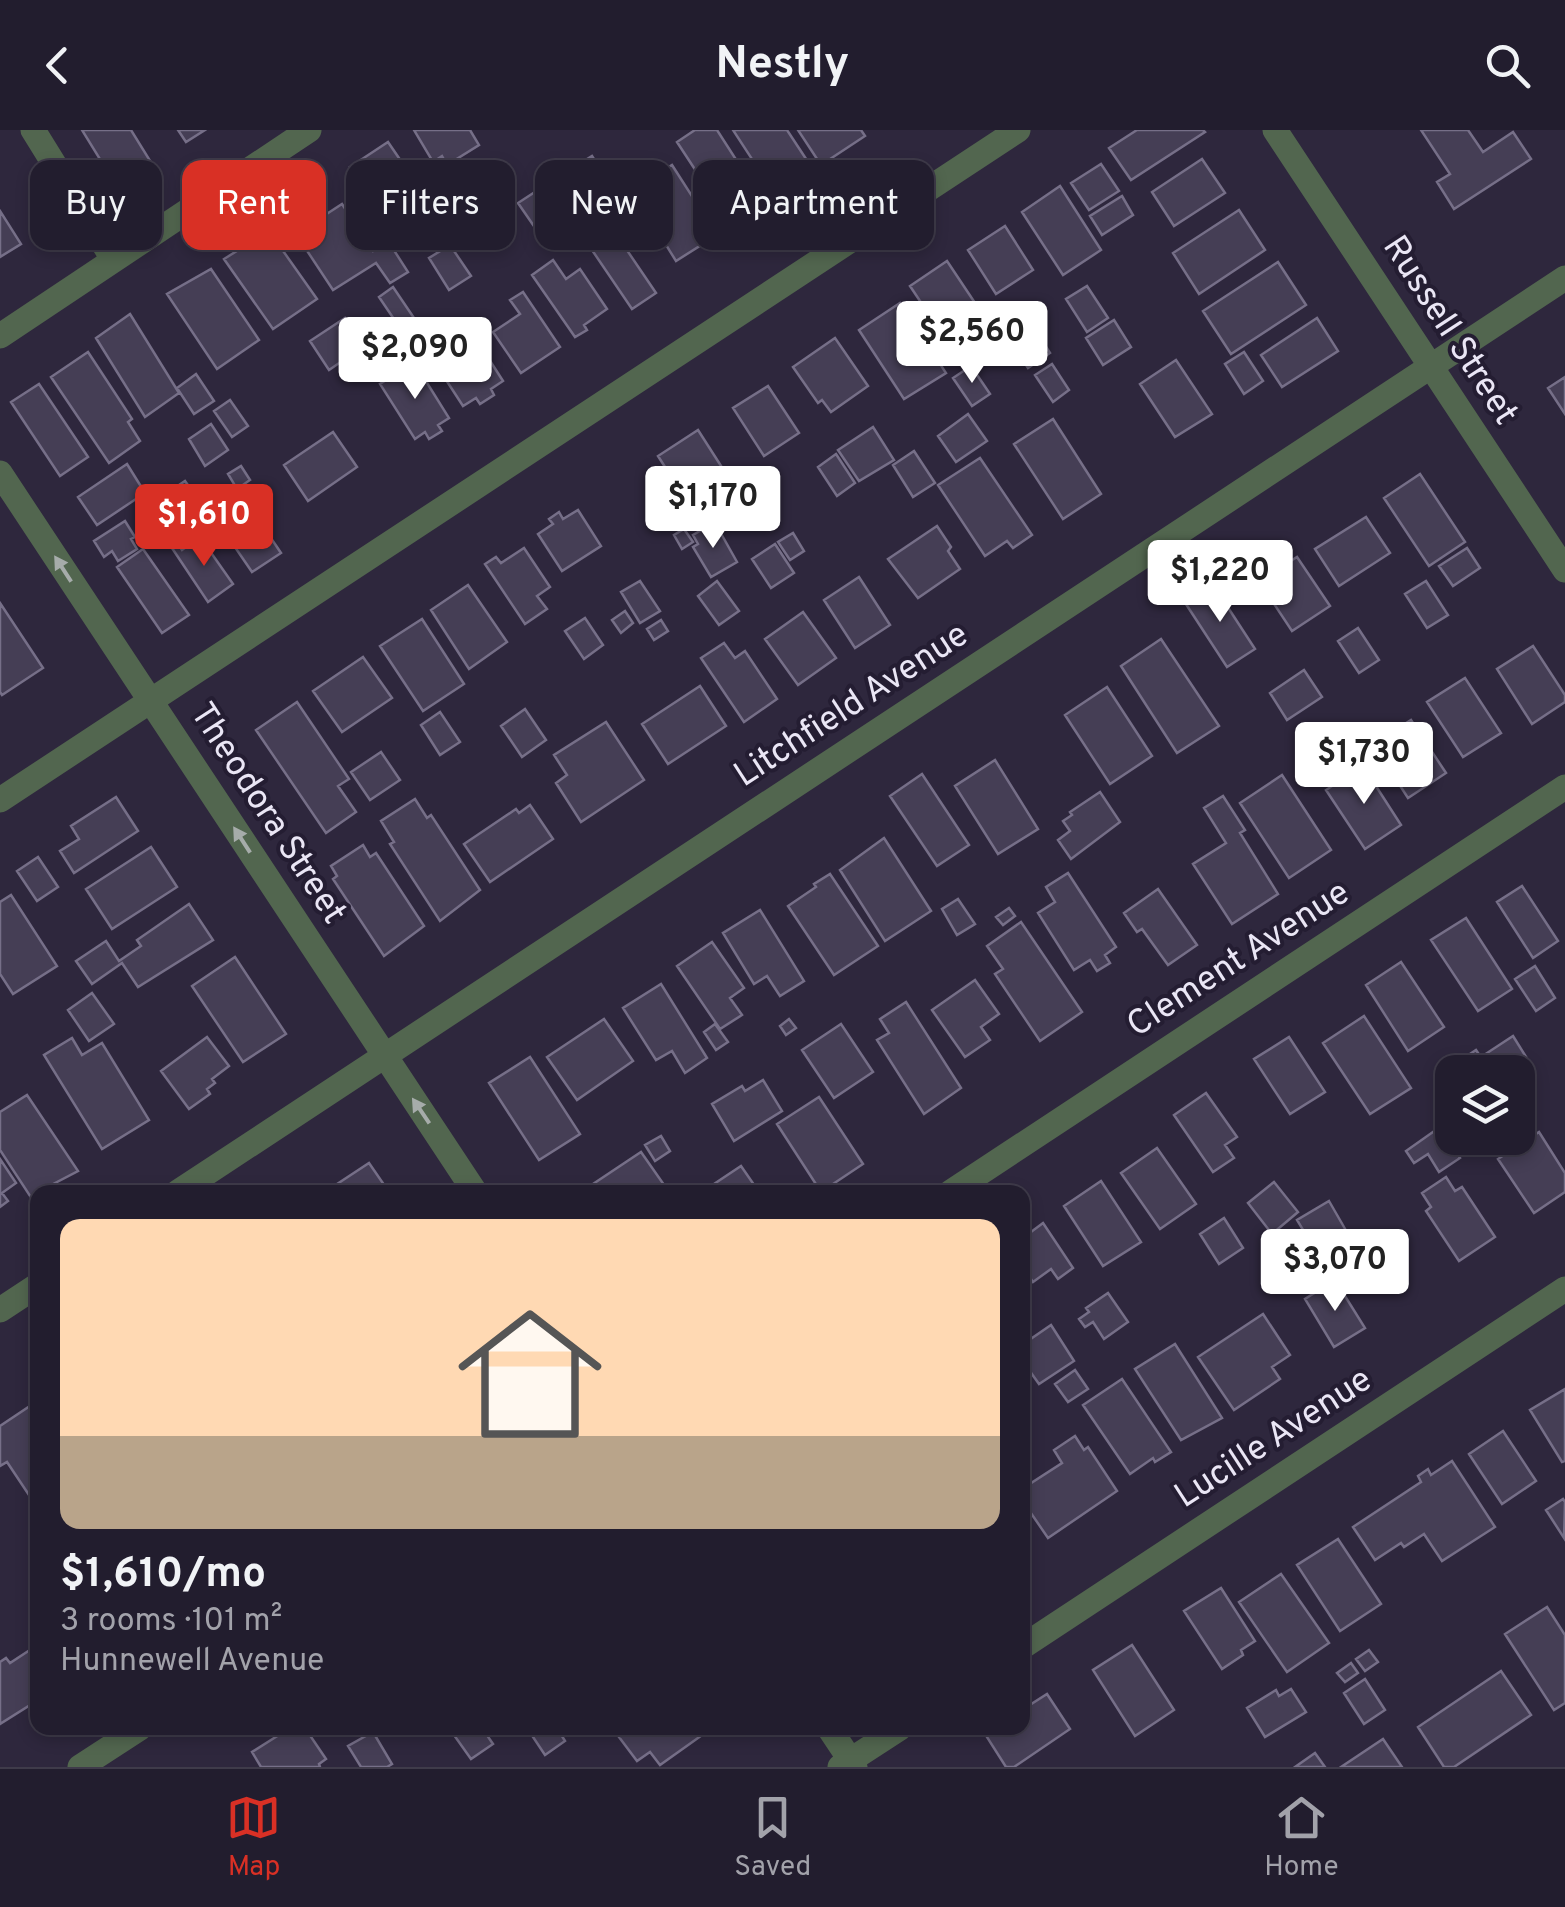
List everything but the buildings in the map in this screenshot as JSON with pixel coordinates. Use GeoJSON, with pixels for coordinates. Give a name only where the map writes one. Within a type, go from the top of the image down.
{"type":"FeatureCollection","features":[{"type":"Feature","properties":{"kind":"street"},"geometry":{"type":"LineString","coordinates":[[32,130],[113,259]]}},
{"type":"Feature","properties":{"kind":"street"},"geometry":{"type":"LineString","coordinates":[[0,336],[310,130]]}},
{"type":"Feature","properties":{"kind":"street"},"geometry":{"type":"LineString","coordinates":[[0,800],[1018,130]]}},
{"type":"Feature","properties":{"kind":"street","name":"Russell Street"},"geometry":{"type":"LineString","coordinates":[[1275,130],[1565,570]]}},
{"type":"Feature","properties":{"kind":"street","name":"Litchfield Avenue"},"geometry":{"type":"LineString","coordinates":[[189,1185],[1565,278]]}},
{"type":"Feature","properties":{"kind":"street","name":"Theodora Street"},"geometry":{"type":"LineString","coordinates":[[0,473],[470,1185]]}},
{"type":"Feature","properties":{"kind":"street","name":"Clement Avenue"},"geometry":{"type":"LineString","coordinates":[[962,1185],[1565,787]]}},
{"type":"Feature","properties":{"kind":"street","name":"Lucille Avenue"},"geometry":{"type":"LineString","coordinates":[[1030,1642],[1565,1289]]}},
{"type":"Feature","properties":{"kind":"street"},"geometry":{"type":"LineString","coordinates":[[0,1310],[30,1290]]}},
{"type":"Feature","properties":{"kind":"street"},"geometry":{"type":"LineString","coordinates":[[80,1767],[129,1735]]}},
{"type":"Feature","properties":{"kind":"street"},"geometry":{"type":"LineString","coordinates":[[833,1735],[848,1765],[890,1735]]}}]}
